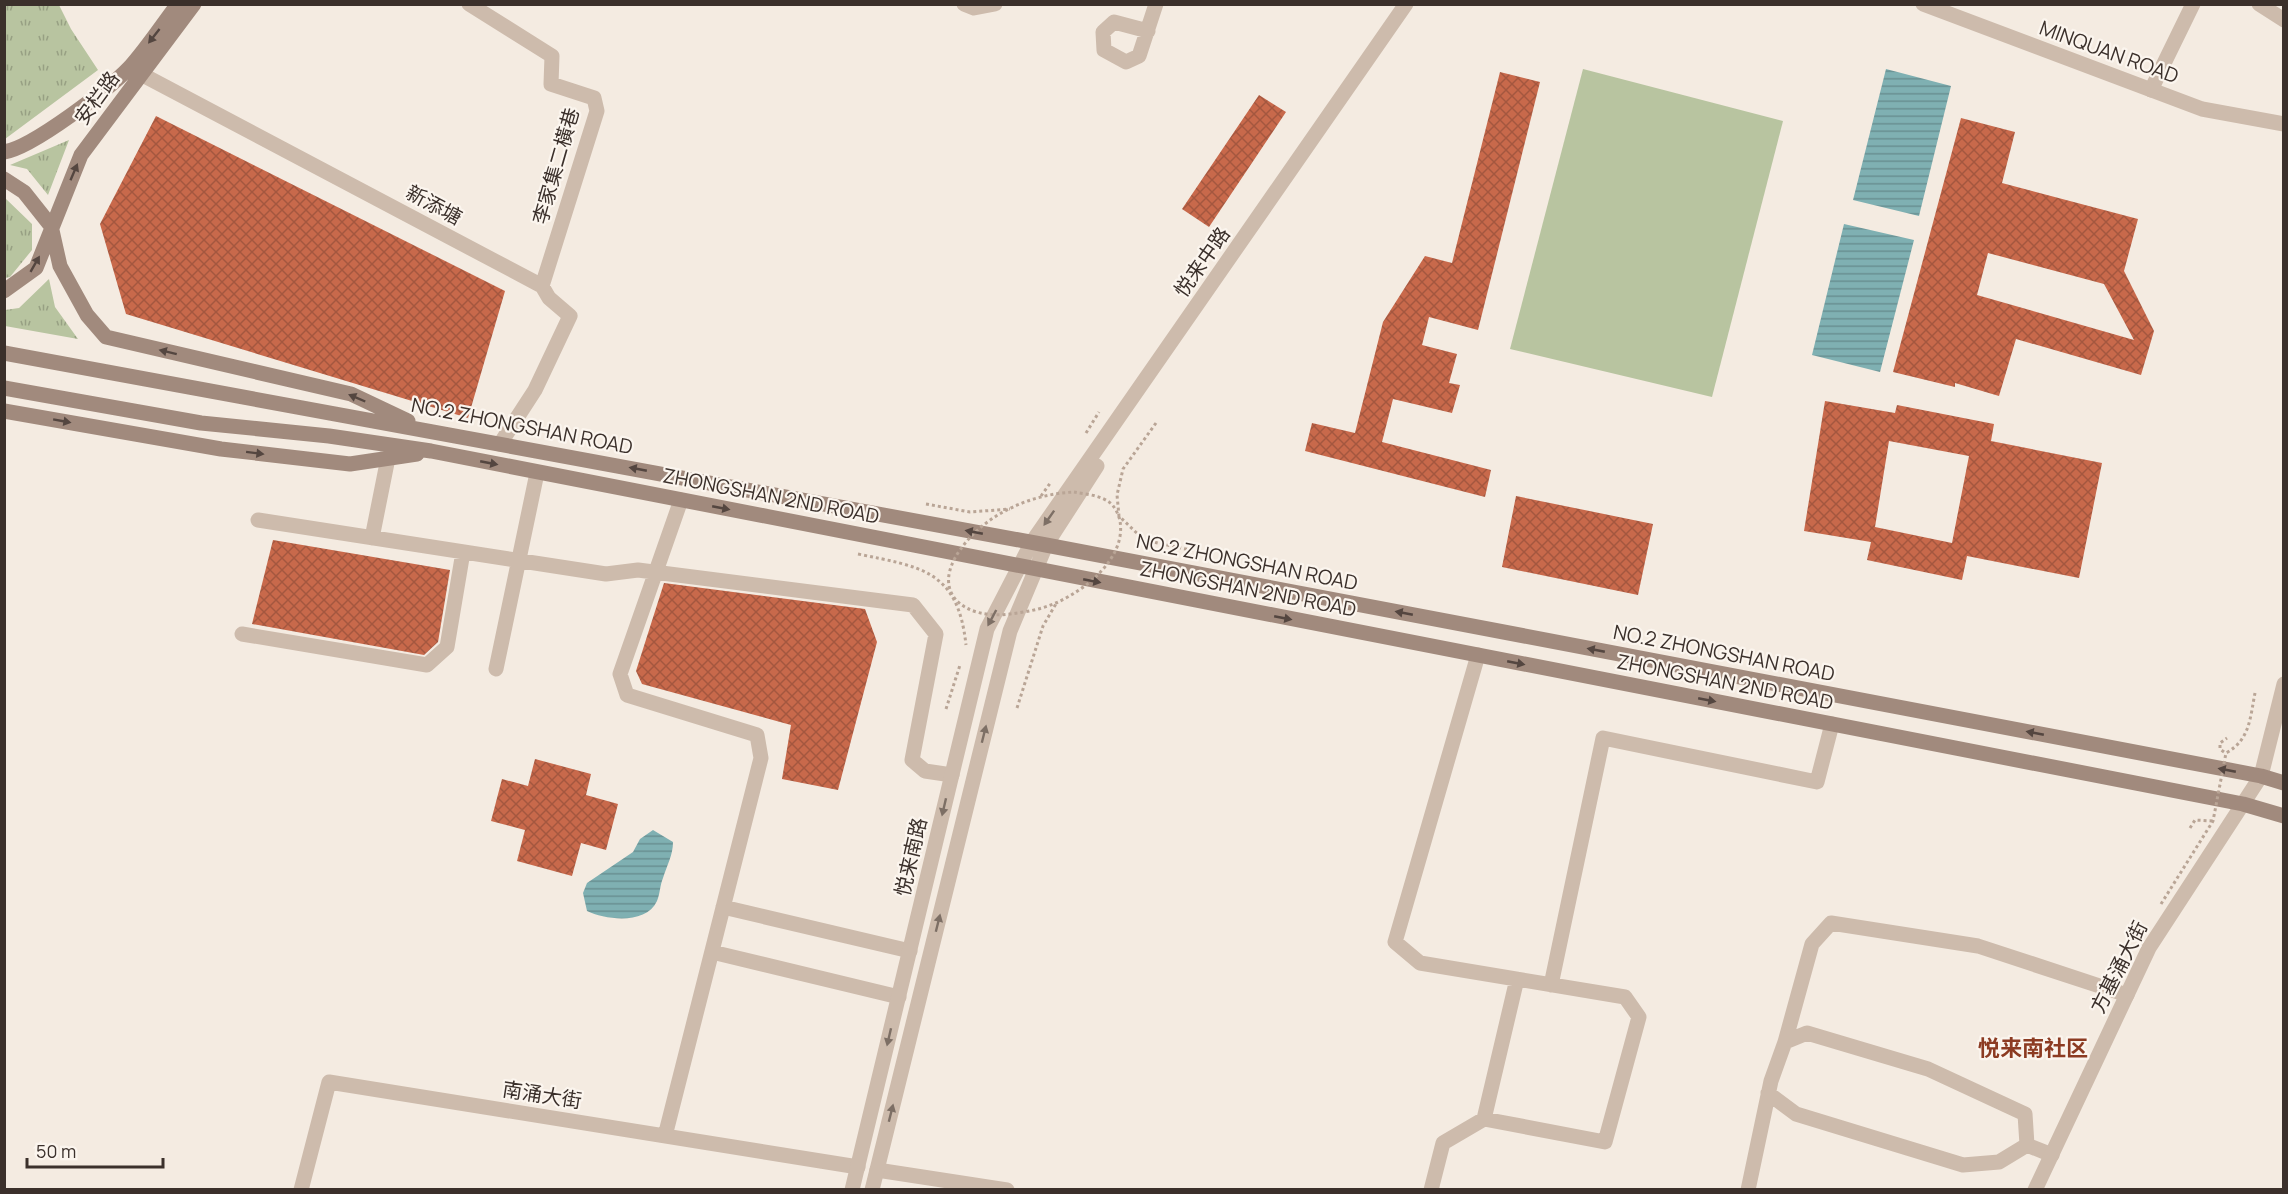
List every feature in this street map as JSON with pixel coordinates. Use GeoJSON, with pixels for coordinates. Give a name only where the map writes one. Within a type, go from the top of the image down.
{"type":"FeatureCollection","features":[{"type":"Feature","properties":{"kind":"main road","name":"安栏路"},"geometry":{"type":"LineString","coordinates":[[4,152],[13,151],[45,134],[129,68],[178,4]]}},
{"type":"Feature","properties":{"kind":"main road","name":"安栏路"},"geometry":{"type":"LineString","coordinates":[[4,291],[36,268],[81,155],[194,4]]}},
{"type":"Feature","properties":{"kind":"main road"},"geometry":{"type":"LineString","coordinates":[[4,179],[24,192],[51,226],[60,266],[87,315],[106,337],[351,394],[429,430]]}},
{"type":"Feature","properties":{"kind":"main road","name":"NO.2 ZHONGSHAN ROAD"},"geometry":{"type":"LineString","coordinates":[[4,353],[1039,544],[2261,776],[2283,783]]}},
{"type":"Feature","properties":{"kind":"main road","name":"ZHONGSHAN 2ND ROAD"},"geometry":{"type":"LineString","coordinates":[[4,388],[201,423],[329,436],[431,451],[2243,804],[2283,816]]}},
{"type":"Feature","properties":{"kind":"main road"},"geometry":{"type":"LineString","coordinates":[[4,411],[244,452],[350,464],[431,451]]}},
{"type":"Feature","properties":{"kind":"street"},"geometry":{"type":"LineString","coordinates":[[469,4],[488,10]]}},
{"type":"Feature","properties":{"kind":"street"},"geometry":{"type":"LineString","coordinates":[[964,4],[974,8],[995,4]]}},
{"type":"Feature","properties":{"kind":"street"},"geometry":{"type":"LineString","coordinates":[[1148,32],[1114,22],[1103,32],[1104,50],[1126,62],[1139,56],[1148,32],[1156,4]]}},
{"type":"Feature","properties":{"kind":"street","name":"悦来中路"},"geometry":{"type":"LineString","coordinates":[[1039,544],[1406,4]]}},
{"type":"Feature","properties":{"kind":"street","name":"悦来中路"},"geometry":{"type":"LineString","coordinates":[[1039,544],[1111,445],[1416,4]]}},
{"type":"Feature","properties":{"kind":"street","name":"MINQUAN ROAD"},"geometry":{"type":"LineString","coordinates":[[1923,4],[2202,108],[2283,124]]}},
{"type":"Feature","properties":{"kind":"street"},"geometry":{"type":"LineString","coordinates":[[2151,90],[2193,4]]}},
{"type":"Feature","properties":{"kind":"street"},"geometry":{"type":"LineString","coordinates":[[2259,4],[2283,20]]}},
{"type":"Feature","properties":{"kind":"street","name":"李家集二橫巷"},"geometry":{"type":"LineString","coordinates":[[488,10],[552,56],[551,84],[594,98],[597,111],[542,286]]}},
{"type":"Feature","properties":{"kind":"street","name":"新添塘"},"geometry":{"type":"LineString","coordinates":[[141,74],[542,286],[549,298],[570,316],[535,390],[500,444]]}},
{"type":"Feature","properties":{"kind":"street"},"geometry":{"type":"LineString","coordinates":[[372,538],[388,458]]}},
{"type":"Feature","properties":{"kind":"street"},"geometry":{"type":"LineString","coordinates":[[496,669],[537,473]]}},
{"type":"Feature","properties":{"kind":"street"},"geometry":{"type":"LineString","coordinates":[[665,1136],[760,758],[757,735],[627,695],[620,674],[681,500]]}},
{"type":"Feature","properties":{"kind":"street"},"geometry":{"type":"LineString","coordinates":[[258,520],[606,574],[638,570],[913,605],[936,633],[912,760],[925,771],[952,775]]}},
{"type":"Feature","properties":{"kind":"street","name":"悦来南路"},"geometry":{"type":"LineString","coordinates":[[852,1190],[987,628],[1027,568],[1039,544]]}},
{"type":"Feature","properties":{"kind":"street"},"geometry":{"type":"LineString","coordinates":[[242,634],[427,665],[447,647],[463,552]]}},
{"type":"Feature","properties":{"kind":"street","name":"悦来南路"},"geometry":{"type":"LineString","coordinates":[[872,1190],[1027,568]]}},
{"type":"Feature","properties":{"kind":"street"},"geometry":{"type":"LineString","coordinates":[[1431,1190],[1443,1143],[1484,1119],[1605,1142],[1639,1017],[1625,997],[1420,963],[1395,942],[1478,655]]}},
{"type":"Feature","properties":{"kind":"street","name":"方基涌大街"},"geometry":{"type":"LineString","coordinates":[[2036,1190],[2149,948],[2261,776],[2283,684]]}},
{"type":"Feature","properties":{"kind":"street"},"geometry":{"type":"LineString","coordinates":[[1551,985],[1603,738],[1817,782],[1832,724]]}},
{"type":"Feature","properties":{"kind":"street"},"geometry":{"type":"LineString","coordinates":[[723,907],[910,951]]}},
{"type":"Feature","properties":{"kind":"street"},"geometry":{"type":"LineString","coordinates":[[1748,1190],[1768,1093],[1785,1042],[1812,944],[1831,923],[1978,946],[2127,994]]}},
{"type":"Feature","properties":{"kind":"street"},"geometry":{"type":"LineString","coordinates":[[712,952],[899,997]]}},
{"type":"Feature","properties":{"kind":"street"},"geometry":{"type":"LineString","coordinates":[[1484,1119],[1516,979]]}},
{"type":"Feature","properties":{"kind":"street"},"geometry":{"type":"LineString","coordinates":[[1785,1042],[1807,1033],[1928,1069],[2025,1114],[2027,1145]]}},
{"type":"Feature","properties":{"kind":"street","name":"南涌大街"},"geometry":{"type":"LineString","coordinates":[[301,1190],[329,1082],[858,1167]]}},
{"type":"Feature","properties":{"kind":"street"},"geometry":{"type":"LineString","coordinates":[[1768,1093],[1796,1114],[1963,1165],[1999,1162],[2027,1145]]}},
{"type":"Feature","properties":{"kind":"street"},"geometry":{"type":"LineString","coordinates":[[2027,1145],[2052,1155]]}},
{"type":"Feature","properties":{"kind":"street"},"geometry":{"type":"LineString","coordinates":[[877,1170],[1007,1190]]}},
{"type":"Feature","properties":{"kind":"path"},"geometry":{"type":"LineString","coordinates":[[858,554],[917,567],[928,572],[967,609],[986,615],[1027,612],[1058,602],[1086,584],[1114,555],[1120,539],[1117,495],[1123,469],[1156,423]]}},
{"type":"Feature","properties":{"kind":"path"},"geometry":{"type":"LineString","coordinates":[[966,646],[963,619],[953,597],[948,578],[960,549],[990,521],[1010,509],[1041,496],[1074,492],[1093,495],[1110,502],[1119,516],[1144,540],[1213,555]]}},
{"type":"Feature","properties":{"kind":"path"},"geometry":{"type":"LineString","coordinates":[[923,504],[970,512],[1010,509]]}},
{"type":"Feature","properties":{"kind":"path"},"geometry":{"type":"LineString","coordinates":[[1017,708],[1043,626],[1058,602]]}},
{"type":"Feature","properties":{"kind":"path"},"geometry":{"type":"LineString","coordinates":[[946,709],[962,657]]}},
{"type":"Feature","properties":{"kind":"path"},"geometry":{"type":"LineString","coordinates":[[2226,753],[2237,747],[2248,732],[2255,693]]}},
{"type":"Feature","properties":{"kind":"path"},"geometry":{"type":"LineString","coordinates":[[2226,753],[2220,749],[2220,743],[2227,738]]}},
{"type":"Feature","properties":{"kind":"path"},"geometry":{"type":"LineString","coordinates":[[2161,904],[2213,821],[2226,753]]}},
{"type":"Feature","properties":{"kind":"path"},"geometry":{"type":"LineString","coordinates":[[2190,828],[2195,820],[2213,821]]}},
{"type":"Feature","properties":{"kind":"green space"},"geometry":{"type":"Polygon","coordinates":[[[4,5],[59,5],[71,29],[98,70],[5,139],[4,5]]]}},
{"type":"Feature","properties":{"kind":"green space"},"geometry":{"type":"Polygon","coordinates":[[[1583,69],[1783,121],[1712,397],[1510,349],[1583,69]]]}},
{"type":"Feature","properties":{"kind":"green space"},"geometry":{"type":"Polygon","coordinates":[[[69,140],[48,195],[27,169],[10,165],[69,140]]]}},
{"type":"Feature","properties":{"kind":"green space"},"geometry":{"type":"Polygon","coordinates":[[[4,197],[32,224],[32,250],[10,277],[5,278],[4,197]]]}},
{"type":"Feature","properties":{"kind":"green space"},"geometry":{"type":"Polygon","coordinates":[[[49,279],[55,307],[78,339],[5,326],[5,310],[19,308],[49,279]]]}},
{"type":"Feature","properties":{"kind":"water"},"geometry":{"type":"Polygon","coordinates":[[[1886,69],[1951,86],[1919,216],[1853,200],[1886,69]]]}},
{"type":"Feature","properties":{"kind":"water"},"geometry":{"type":"Polygon","coordinates":[[[1844,224],[1914,240],[1880,372],[1812,355],[1844,224]]]}},
{"type":"Feature","properties":{"kind":"water"},"geometry":{"type":"Polygon","coordinates":[[[653,830],[673,842],[673,847],[657,901],[652,909],[635,917],[625,918],[604,917],[587,911],[583,893],[587,883],[633,852],[640,839],[653,830]]]}},
{"type":"Feature","properties":{"kind":"building"},"geometry":{"type":"Polygon","coordinates":[[[1500,72],[1540,82],[1478,330],[1429,317],[1422,345],[1457,354],[1449,383],[1460,385],[1452,413],[1393,399],[1382,442],[1491,470],[1485,497],[1305,451],[1312,423],[1355,433],[1383,322],[1425,256],[1452,263],[1500,72]]]}},
{"type":"Feature","properties":{"kind":"building"},"geometry":{"type":"Polygon","coordinates":[[[1259,95],[1286,112],[1209,227],[1182,209],[1259,95]]]}},
{"type":"Feature","properties":{"kind":"building"},"geometry":{"type":"Polygon","coordinates":[[[156,116],[505,291],[468,418],[126,314],[100,224],[156,116]]]}},
{"type":"Feature","properties":{"kind":"building"},"geometry":{"type":"Polygon","coordinates":[[[1961,118],[2015,132],[2002,183],[2138,219],[2124,271],[2154,331],[2141,375],[2016,339],[1999,396],[1955,383],[1955,387],[1893,372],[1961,118]],[[1988,253],[1977,295],[2134,340],[2104,284],[1988,253]]]}},
{"type":"Feature","properties":{"kind":"building"},"geometry":{"type":"Polygon","coordinates":[[[1825,401],[1895,413],[1897,405],[1994,424],[1991,441],[2102,463],[2079,578],[1967,556],[1962,580],[1867,560],[1871,542],[1804,531],[1825,401]],[[1889,441],[1875,527],[1952,543],[1969,456],[1889,441]]]}},
{"type":"Feature","properties":{"kind":"building"},"geometry":{"type":"Polygon","coordinates":[[[1516,496],[1653,524],[1638,595],[1502,567],[1516,496]]]}},
{"type":"Feature","properties":{"kind":"building"},"geometry":{"type":"Polygon","coordinates":[[[273,540],[450,570],[438,642],[424,655],[252,624],[273,540]]]}},
{"type":"Feature","properties":{"kind":"building"},"geometry":{"type":"Polygon","coordinates":[[[664,583],[865,609],[877,642],[838,790],[782,779],[791,725],[642,684],[636,671],[664,583]]]}},
{"type":"Feature","properties":{"kind":"building"},"geometry":{"type":"Polygon","coordinates":[[[535,759],[591,774],[586,795],[618,804],[606,850],[581,843],[572,876],[517,861],[525,830],[491,821],[502,779],[528,786],[535,759]]]}},
{"type":"Feature","properties":{"kind":"district","name":"悦来南社区"},"geometry":{"type":"Point","coordinates":[2033,1048]}}]}
